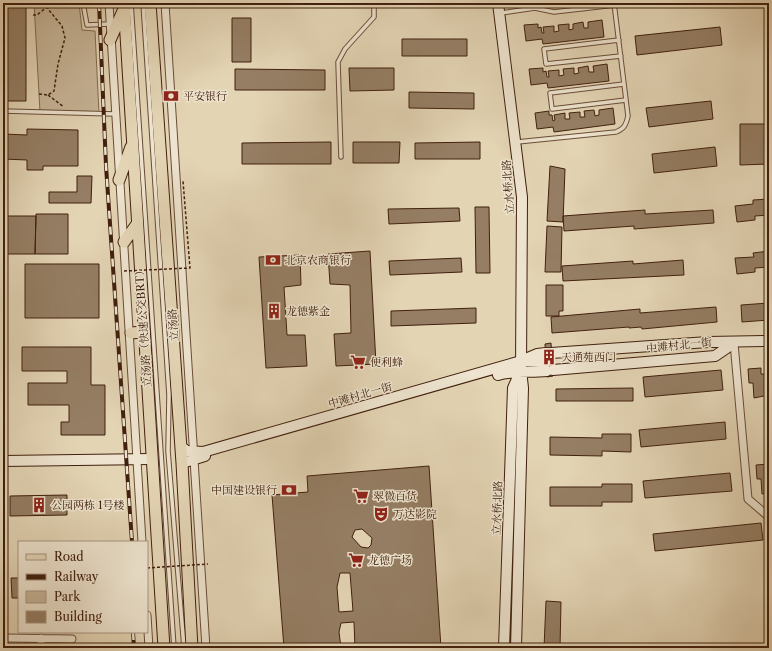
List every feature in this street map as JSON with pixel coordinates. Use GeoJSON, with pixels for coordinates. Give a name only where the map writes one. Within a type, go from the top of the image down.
{"type":"FeatureCollection","features":[{"type":"Feature","properties":{"kind":"main road","name":"立汤路"},"geometry":{"type":"LineString","coordinates":[[150,3],[181,447],[192,648]]}},
{"type":"Feature","properties":{"kind":"main road"},"geometry":{"type":"LineString","coordinates":[[110,40],[126,5]]}},
{"type":"Feature","properties":{"kind":"main road"},"geometry":{"type":"LineString","coordinates":[[126,5],[143,332],[164,648]]}},
{"type":"Feature","properties":{"kind":"main road"},"geometry":{"type":"LineString","coordinates":[[119,180],[132,142]]}},
{"type":"Feature","properties":{"kind":"main road"},"geometry":{"type":"LineString","coordinates":[[124,242],[137,224]]}},
{"type":"Feature","properties":{"kind":"main road"},"geometry":{"type":"LineString","coordinates":[[130,333],[143,332]]}},
{"type":"Feature","properties":{"kind":"street"},"geometry":{"type":"LineString","coordinates":[[109,3],[114,114],[130,333],[142,541]]}},
{"type":"Feature","properties":{"kind":"street","name":"立汤路"},"geometry":{"type":"LineString","coordinates":[[164,3],[206,648]]}},
{"type":"Feature","properties":{"kind":"street","name":"立水桥北路"},"geometry":{"type":"LineString","coordinates":[[498,3],[516,142],[523,225],[521,366],[523,395],[516,648]]}},
{"type":"Feature","properties":{"kind":"street","name":"中滩村北一街"},"geometry":{"type":"LineString","coordinates":[[182,463],[203,452],[521,366],[536,372],[549,362],[564,354],[708,342],[734,343],[769,341]]}},
{"type":"Feature","properties":{"kind":"street"},"geometry":{"type":"LineString","coordinates":[[734,343],[748,499],[769,517]]}},
{"type":"Feature","properties":{"kind":"street","name":"中滩村北一街"},"geometry":{"type":"LineString","coordinates":[[549,362],[715,356],[734,343]]}},
{"type":"Feature","properties":{"kind":"street"},"geometry":{"type":"LineString","coordinates":[[521,366],[537,354],[549,362]]}},
{"type":"Feature","properties":{"kind":"street","name":"立水桥北路"},"geometry":{"type":"LineString","coordinates":[[504,648],[513,388],[521,366]]}},
{"type":"Feature","properties":{"kind":"street"},"geometry":{"type":"LineString","coordinates":[[181,447],[194,456]]}},
{"type":"Feature","properties":{"kind":"street"},"geometry":{"type":"LineString","coordinates":[[3,461],[151,459]]}},
{"type":"Feature","properties":{"kind":"street"},"geometry":{"type":"LineString","coordinates":[[148,632],[149,648]]}},
{"type":"Feature","properties":{"kind":"street"},"geometry":{"type":"LineString","coordinates":[[8,638],[72,639]]}},
{"type":"Feature","properties":{"kind":"street"},"geometry":{"type":"LineString","coordinates":[[41,638],[41,648]]}},
{"type":"Feature","properties":{"kind":"lane"},"geometry":{"type":"LineString","coordinates":[[83,3],[87,26],[109,24]]}},
{"type":"Feature","properties":{"kind":"lane","name":"立汤路（快速公交BRT）"},"geometry":{"type":"LineString","coordinates":[[144,3],[169,395],[169,465],[184,648]]}},
{"type":"Feature","properties":{"kind":"lane"},"geometry":{"type":"LineString","coordinates":[[341,157],[338,62],[345,49],[374,17],[374,3]]}},
{"type":"Feature","properties":{"kind":"lane"},"geometry":{"type":"LineString","coordinates":[[535,8],[542,3]]}},
{"type":"Feature","properties":{"kind":"lane"},"geometry":{"type":"LineString","coordinates":[[499,14],[535,8],[554,12],[614,4],[619,40],[628,116],[626,124],[622,129],[616,132],[516,142]]}},
{"type":"Feature","properties":{"kind":"lane","name":"立汤路（快速公交BRT）"},"geometry":{"type":"LineString","coordinates":[[126,5],[165,493],[174,648]]}},
{"type":"Feature","properties":{"kind":"lane"},"geometry":{"type":"LineString","coordinates":[[619,40],[544,48],[546,64],[621,56]]}},
{"type":"Feature","properties":{"kind":"lane"},"geometry":{"type":"LineString","coordinates":[[624,84],[550,93],[552,109],[626,100]]}},
{"type":"Feature","properties":{"kind":"lane"},"geometry":{"type":"LineString","coordinates":[[3,112],[114,114]]}},
{"type":"Feature","properties":{"kind":"path"},"geometry":{"type":"LineString","coordinates":[[38,94],[48,94],[54,92],[58,64],[66,38],[62,26],[47,7],[46,3]]}},
{"type":"Feature","properties":{"kind":"path"},"geometry":{"type":"LineString","coordinates":[[33,15],[37,15],[47,7]]}},
{"type":"Feature","properties":{"kind":"path"},"geometry":{"type":"LineString","coordinates":[[124,271],[190,268],[183,181]]}},
{"type":"Feature","properties":{"kind":"path"},"geometry":{"type":"LineString","coordinates":[[148,568],[208,564]]}},
{"type":"Feature","properties":{"kind":"green space"},"geometry":{"type":"Polygon","coordinates":[[[34,3],[79,3],[82,30],[95,31],[99,114],[40,112],[34,3]]]}},
{"type":"Feature","properties":{"kind":"building"},"geometry":{"type":"Polygon","coordinates":[[[3,3],[26,3],[26,101],[3,101],[3,3]]]}},
{"type":"Feature","properties":{"kind":"building"},"geometry":{"type":"Polygon","coordinates":[[[769,3],[769,4],[735,4],[769,3]]]}},
{"type":"Feature","properties":{"kind":"building"},"geometry":{"type":"Polygon","coordinates":[[[232,18],[251,18],[251,62],[232,62],[232,18]]]}},
{"type":"Feature","properties":{"kind":"building"},"geometry":{"type":"Polygon","coordinates":[[[602,20],[604,37],[543,44],[542,39],[526,41],[524,25],[538,24],[538,28],[541,27],[542,33],[544,33],[543,27],[554,26],[554,32],[559,31],[558,25],[569,24],[569,30],[573,29],[573,24],[583,22],[584,28],[588,28],[588,22],[602,20]]]}},
{"type":"Feature","properties":{"kind":"building"},"geometry":{"type":"Polygon","coordinates":[[[720,27],[722,45],[637,55],[635,36],[720,27]]]}},
{"type":"Feature","properties":{"kind":"building"},"geometry":{"type":"Polygon","coordinates":[[[402,39],[467,39],[467,56],[402,56],[402,39]]]}},
{"type":"Feature","properties":{"kind":"building"},"geometry":{"type":"Polygon","coordinates":[[[607,64],[609,81],[548,88],[547,83],[531,85],[529,69],[543,68],[543,72],[546,71],[547,77],[549,77],[548,71],[559,70],[559,76],[564,75],[563,69],[574,68],[574,74],[579,73],[578,68],[588,66],[589,72],[594,72],[593,66],[607,64]]]}},
{"type":"Feature","properties":{"kind":"building"},"geometry":{"type":"Polygon","coordinates":[[[349,68],[394,68],[394,90],[350,91],[349,68]]]}},
{"type":"Feature","properties":{"kind":"building"},"geometry":{"type":"Polygon","coordinates":[[[235,69],[325,70],[325,90],[235,90],[235,69]]]}},
{"type":"Feature","properties":{"kind":"building"},"geometry":{"type":"Polygon","coordinates":[[[409,92],[474,93],[474,109],[409,108],[409,92]]]}},
{"type":"Feature","properties":{"kind":"building"},"geometry":{"type":"Polygon","coordinates":[[[711,101],[713,119],[649,127],[646,108],[711,101]]]}},
{"type":"Feature","properties":{"kind":"building"},"geometry":{"type":"Polygon","coordinates":[[[613,108],[615,124],[554,132],[553,127],[537,129],[535,113],[549,111],[549,115],[552,115],[553,121],[555,120],[554,115],[565,113],[565,119],[570,119],[569,113],[580,112],[580,117],[585,117],[584,111],[594,110],[595,116],[599,115],[599,110],[613,108]]]}},
{"type":"Feature","properties":{"kind":"building"},"geometry":{"type":"Polygon","coordinates":[[[740,124],[769,124],[769,164],[740,165],[740,124]]]}},
{"type":"Feature","properties":{"kind":"building"},"geometry":{"type":"Polygon","coordinates":[[[27,129],[78,130],[78,166],[43,166],[43,170],[27,170],[27,160],[3,159],[3,134],[27,135],[27,129]]]}},
{"type":"Feature","properties":{"kind":"building"},"geometry":{"type":"Polygon","coordinates":[[[331,142],[331,164],[242,164],[242,143],[331,142]]]}},
{"type":"Feature","properties":{"kind":"building"},"geometry":{"type":"Polygon","coordinates":[[[353,142],[400,142],[399,163],[353,163],[353,142]]]}},
{"type":"Feature","properties":{"kind":"building"},"geometry":{"type":"Polygon","coordinates":[[[480,142],[480,159],[415,159],[415,143],[480,142]]]}},
{"type":"Feature","properties":{"kind":"building"},"geometry":{"type":"Polygon","coordinates":[[[715,147],[717,166],[654,173],[652,154],[715,147]]]}},
{"type":"Feature","properties":{"kind":"building"},"geometry":{"type":"Polygon","coordinates":[[[550,166],[565,169],[563,222],[547,221],[550,166]]]}},
{"type":"Feature","properties":{"kind":"building"},"geometry":{"type":"Polygon","coordinates":[[[77,176],[92,176],[91,203],[49,203],[49,192],[77,192],[77,176]]]}},
{"type":"Feature","properties":{"kind":"building"},"geometry":{"type":"Polygon","coordinates":[[[769,199],[769,215],[755,216],[755,220],[737,222],[735,206],[753,204],[753,200],[769,199]]]}},
{"type":"Feature","properties":{"kind":"building"},"geometry":{"type":"Polygon","coordinates":[[[475,207],[489,207],[490,273],[476,273],[475,207]]]}},
{"type":"Feature","properties":{"kind":"building"},"geometry":{"type":"Polygon","coordinates":[[[459,208],[460,221],[389,224],[388,209],[459,208]]]}},
{"type":"Feature","properties":{"kind":"building"},"geometry":{"type":"Polygon","coordinates":[[[645,210],[645,214],[713,210],[714,223],[634,229],[634,226],[564,231],[563,216],[645,210]]]}},
{"type":"Feature","properties":{"kind":"building"},"geometry":{"type":"Polygon","coordinates":[[[36,214],[68,214],[68,254],[35,254],[36,214]]]}},
{"type":"Feature","properties":{"kind":"building"},"geometry":{"type":"Polygon","coordinates":[[[3,216],[36,216],[35,254],[3,254],[3,216]]]}},
{"type":"Feature","properties":{"kind":"building"},"geometry":{"type":"Polygon","coordinates":[[[547,226],[562,227],[561,272],[545,272],[547,226]]]}},
{"type":"Feature","properties":{"kind":"building"},"geometry":{"type":"Polygon","coordinates":[[[370,251],[376,364],[336,366],[334,334],[351,333],[350,285],[330,284],[328,254],[370,251]]]}},
{"type":"Feature","properties":{"kind":"building"},"geometry":{"type":"Polygon","coordinates":[[[769,251],[769,267],[755,268],[755,272],[737,274],[735,258],[754,257],[753,253],[769,251]]]}},
{"type":"Feature","properties":{"kind":"building","name":"龙德紫金"},"geometry":{"type":"Polygon","coordinates":[[[300,255],[301,285],[284,287],[287,335],[305,335],[307,366],[266,368],[259,257],[300,255]]]}},
{"type":"Feature","properties":{"kind":"building"},"geometry":{"type":"Polygon","coordinates":[[[461,258],[462,272],[390,275],[389,261],[461,258]]]}},
{"type":"Feature","properties":{"kind":"building"},"geometry":{"type":"Polygon","coordinates":[[[683,260],[684,275],[563,281],[562,266],[633,261],[633,264],[683,260]]]}},
{"type":"Feature","properties":{"kind":"building"},"geometry":{"type":"Polygon","coordinates":[[[25,264],[99,264],[99,318],[25,318],[25,264]]]}},
{"type":"Feature","properties":{"kind":"building"},"geometry":{"type":"Polygon","coordinates":[[[546,285],[563,285],[563,311],[559,311],[559,316],[546,316],[546,285]]]}},
{"type":"Feature","properties":{"kind":"building"},"geometry":{"type":"Polygon","coordinates":[[[769,303],[769,320],[742,322],[741,305],[769,303]]]}},
{"type":"Feature","properties":{"kind":"building"},"geometry":{"type":"Polygon","coordinates":[[[716,307],[717,322],[642,329],[641,327],[629,327],[552,333],[551,317],[640,309],[640,313],[716,307]]]}},
{"type":"Feature","properties":{"kind":"building"},"geometry":{"type":"Polygon","coordinates":[[[476,308],[476,323],[391,326],[391,311],[476,308]]]}},
{"type":"Feature","properties":{"kind":"building","name":"天通苑西门"},"geometry":{"type":"Polygon","coordinates":[[[551,343],[553,376],[547,377],[545,344],[551,343]]]}},
{"type":"Feature","properties":{"kind":"building"},"geometry":{"type":"Polygon","coordinates":[[[22,347],[91,347],[91,385],[105,385],[105,435],[61,435],[61,422],[69,422],[69,405],[28,405],[28,383],[67,383],[67,371],[22,371],[22,347]]]}},
{"type":"Feature","properties":{"kind":"building"},"geometry":{"type":"Polygon","coordinates":[[[761,368],[761,374],[769,374],[769,395],[754,398],[753,383],[749,383],[748,369],[761,368]]]}},
{"type":"Feature","properties":{"kind":"building"},"geometry":{"type":"Polygon","coordinates":[[[721,370],[723,390],[645,397],[643,377],[721,370]]]}},
{"type":"Feature","properties":{"kind":"building"},"geometry":{"type":"Polygon","coordinates":[[[633,388],[633,401],[556,401],[556,389],[633,388]]]}},
{"type":"Feature","properties":{"kind":"building"},"geometry":{"type":"Polygon","coordinates":[[[725,422],[726,439],[641,447],[639,430],[725,422]]]}},
{"type":"Feature","properties":{"kind":"building"},"geometry":{"type":"Polygon","coordinates":[[[602,434],[631,434],[631,452],[602,451],[602,456],[550,455],[550,437],[602,438],[602,434]]]}},
{"type":"Feature","properties":{"kind":"building"},"geometry":{"type":"Polygon","coordinates":[[[769,464],[769,493],[762,494],[761,479],[757,479],[756,465],[769,464]]]}},
{"type":"Feature","properties":{"kind":"building","name":"龙德广场"},"geometry":{"type":"Polygon","coordinates":[[[429,466],[441,648],[355,648],[354,622],[341,623],[339,632],[341,648],[284,648],[272,495],[308,492],[307,476],[429,466]],[[362,529],[355,530],[352,537],[361,547],[368,548],[371,545],[372,538],[362,529]],[[340,573],[337,587],[339,612],[353,611],[350,573],[340,573]]]}},
{"type":"Feature","properties":{"kind":"building"},"geometry":{"type":"Polygon","coordinates":[[[730,473],[732,491],[645,498],[643,481],[730,473]]]}},
{"type":"Feature","properties":{"kind":"building"},"geometry":{"type":"Polygon","coordinates":[[[602,484],[632,484],[632,502],[602,502],[602,506],[550,506],[550,487],[602,487],[602,484]]]}},
{"type":"Feature","properties":{"kind":"building","name":"公园两栋 1号楼"},"geometry":{"type":"Polygon","coordinates":[[[67,495],[67,515],[10,516],[10,496],[67,495]]]}},
{"type":"Feature","properties":{"kind":"building"},"geometry":{"type":"Polygon","coordinates":[[[761,523],[763,540],[655,551],[653,534],[761,523]]]}},
{"type":"Feature","properties":{"kind":"building"},"geometry":{"type":"Polygon","coordinates":[[[11,578],[18,578],[18,598],[12,598],[11,578]]]}},
{"type":"Feature","properties":{"kind":"building"},"geometry":{"type":"Polygon","coordinates":[[[546,601],[561,602],[560,648],[544,648],[546,601]]]}},
{"type":"Feature","properties":{"kind":"railway"},"geometry":{"type":"LineString","coordinates":[[99,3],[106,166],[132,541]]}},
{"type":"Feature","properties":{"kind":"railway"},"geometry":{"type":"LineString","coordinates":[[133,633],[134,648]]}},
{"type":"Feature","properties":{"kind":"place","name":"平安银行"},"geometry":{"type":"Point","coordinates":[171,96]}},
{"type":"Feature","properties":{"kind":"place","name":"北京农商银行"},"geometry":{"type":"Point","coordinates":[273,260]}},
{"type":"Feature","properties":{"kind":"place","name":"龙德紫金"},"geometry":{"type":"Point","coordinates":[274,311]}},
{"type":"Feature","properties":{"kind":"place","name":"天通苑西门"},"geometry":{"type":"Point","coordinates":[549,357]}},
{"type":"Feature","properties":{"kind":"place","name":"便利蜂"},"geometry":{"type":"Point","coordinates":[358,362]}},
{"type":"Feature","properties":{"kind":"place","name":"中国建设银行"},"geometry":{"type":"Point","coordinates":[289,490]}},
{"type":"Feature","properties":{"kind":"place","name":"翠微百货"},"geometry":{"type":"Point","coordinates":[361,496]}},
{"type":"Feature","properties":{"kind":"place","name":"公园两栋 1号楼"},"geometry":{"type":"Point","coordinates":[39,505]}},
{"type":"Feature","properties":{"kind":"place","name":"万达影院"},"geometry":{"type":"Point","coordinates":[381,514]}},
{"type":"Feature","properties":{"kind":"place","name":"龙德广场"},"geometry":{"type":"Point","coordinates":[356,560]}}]}
